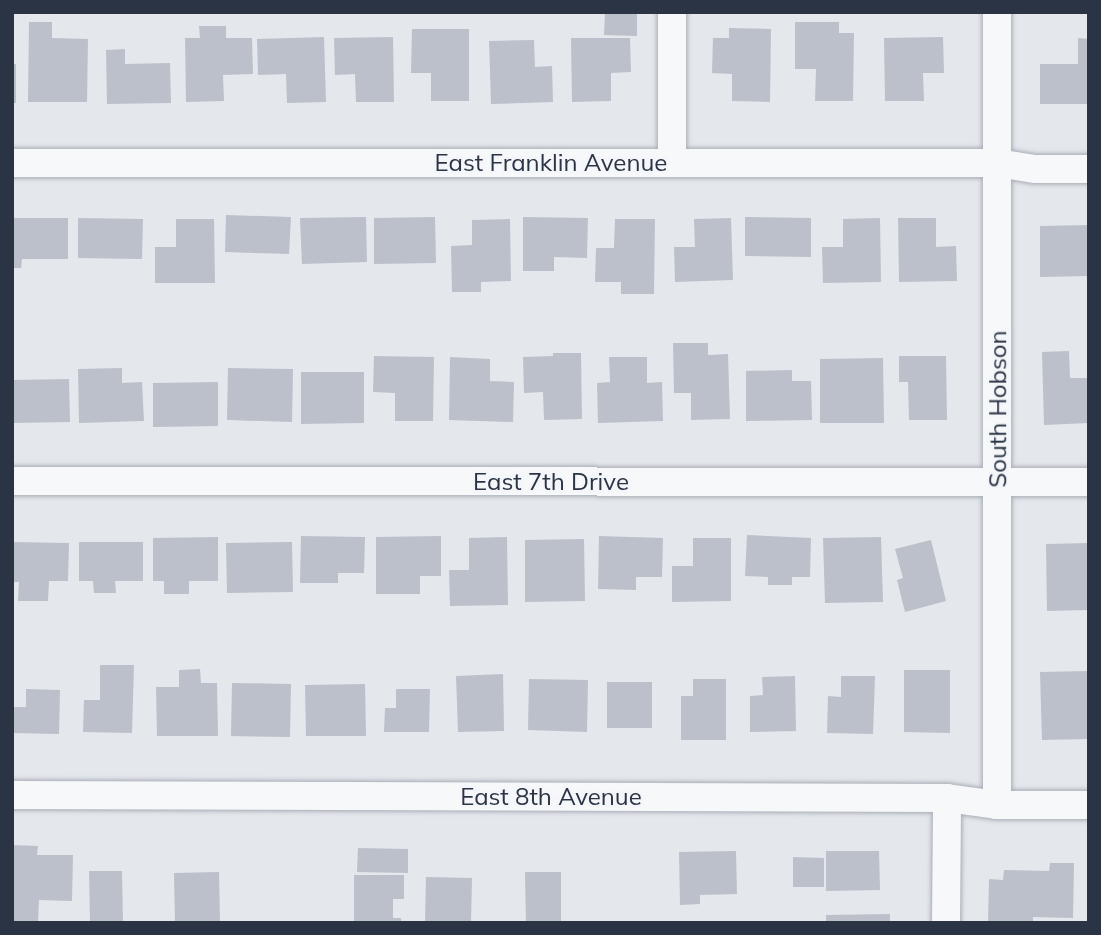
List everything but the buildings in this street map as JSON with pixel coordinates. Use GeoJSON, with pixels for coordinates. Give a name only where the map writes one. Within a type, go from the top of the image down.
{"type":"FeatureCollection","features":[{"type":"Feature","properties":{"kind":"street"},"geometry":{"type":"LineString","coordinates":[[671,12],[672,163]]}},
{"type":"Feature","properties":{"kind":"street","name":"South Hobson"},"geometry":{"type":"LineString","coordinates":[[997,12],[997,805]]}},
{"type":"Feature","properties":{"kind":"street","name":"East Franklin Avenue"},"geometry":{"type":"LineString","coordinates":[[12,163],[997,163],[1036,169],[1089,169]]}},
{"type":"Feature","properties":{"kind":"street","name":"East 7th Drive"},"geometry":{"type":"LineString","coordinates":[[12,481],[1089,482]]}},
{"type":"Feature","properties":{"kind":"street","name":"East 8th Avenue"},"geometry":{"type":"LineString","coordinates":[[12,795],[947,798],[997,805],[1089,805]]}},
{"type":"Feature","properties":{"kind":"street"},"geometry":{"type":"LineString","coordinates":[[946,923],[947,798]]}}]}
